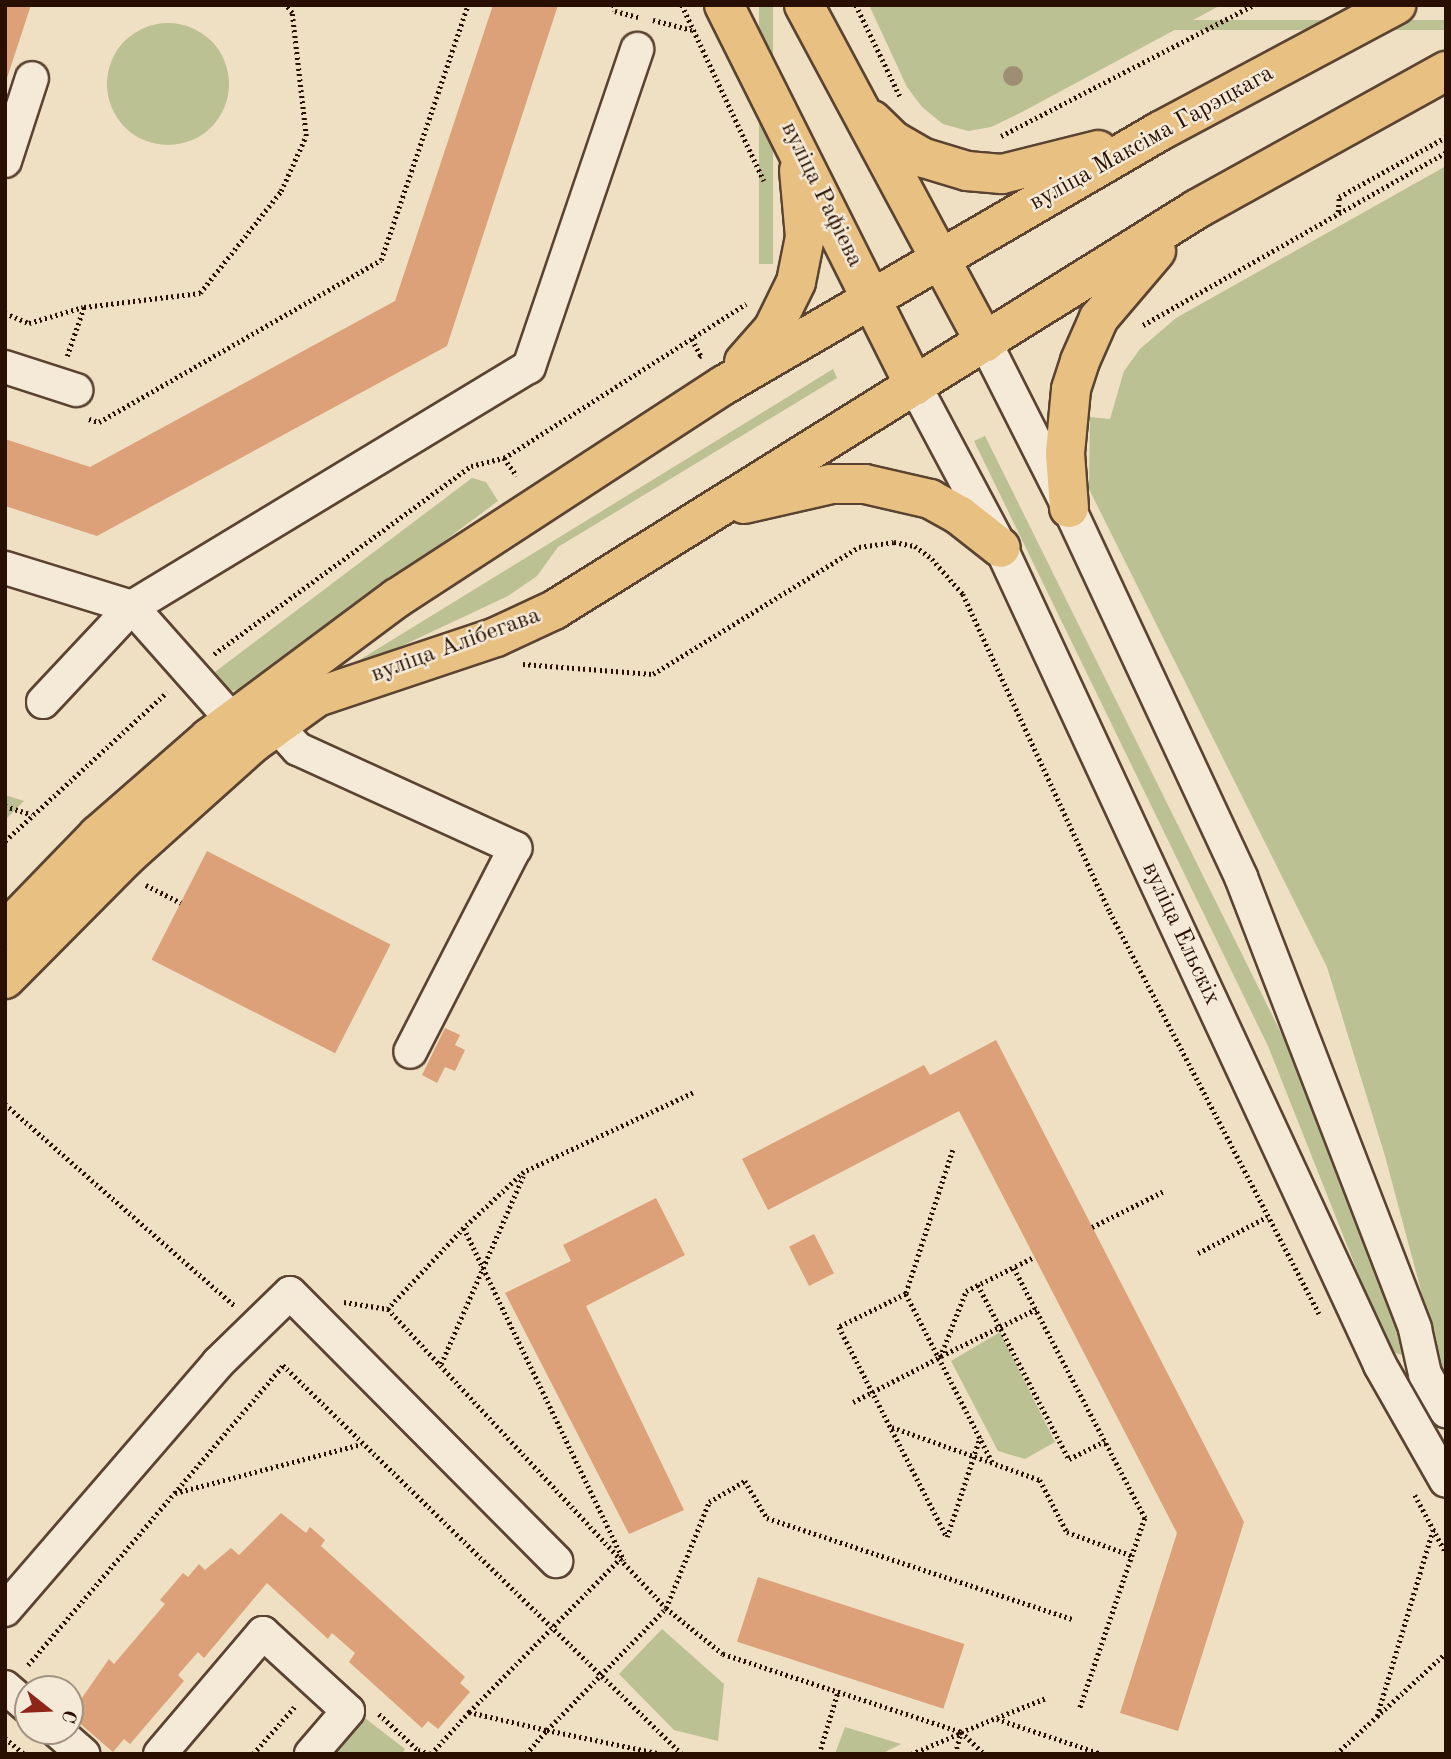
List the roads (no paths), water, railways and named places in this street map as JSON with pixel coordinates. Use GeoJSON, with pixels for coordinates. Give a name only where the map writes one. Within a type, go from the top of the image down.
{"type":"FeatureCollection","features":[{"type":"Feature","properties":{"kind":"main road","name":"вуліца Рафіева"},"geometry":{"type":"LineString","coordinates":[[724,5],[790,130],[915,386]]}},
{"type":"Feature","properties":{"kind":"main road"},"geometry":{"type":"LineString","coordinates":[[804,5],[855,104],[924,266],[985,342],[1197,209],[1446,71]]}},
{"type":"Feature","properties":{"kind":"main road","name":"вуліца Максіма Гарэцкага"},"geometry":{"type":"LineString","coordinates":[[924,266],[1160,131],[1396,5]]}},
{"type":"Feature","properties":{"kind":"main road"},"geometry":{"type":"LineString","coordinates":[[855,104],[894,141],[924,158],[967,171],[1002,174],[1056,163],[1160,131]]}},
{"type":"Feature","properties":{"kind":"main road"},"geometry":{"type":"LineString","coordinates":[[713,370],[773,329],[801,262],[804,209],[790,130]]}},
{"type":"Feature","properties":{"kind":"main road"},"geometry":{"type":"LineString","coordinates":[[1069,508],[1065,453],[1071,389],[1080,361],[1099,318],[1125,283],[1197,209]]}},
{"type":"Feature","properties":{"kind":"main road","name":"вуліца Алібегава"},"geometry":{"type":"LineString","coordinates":[[5,979],[253,730],[397,598],[713,370],[871,298],[924,266]]}},
{"type":"Feature","properties":{"kind":"main road","name":"вуліца Алібегава"},"geometry":{"type":"LineString","coordinates":[[5,931],[99,835],[253,730],[317,697],[496,637],[554,610],[985,342]]}},
{"type":"Feature","properties":{"kind":"main road"},"geometry":{"type":"LineString","coordinates":[[708,513],[831,484],[865,484],[930,499],[959,515],[1001,548]]}},
{"type":"Feature","properties":{"kind":"street"},"geometry":{"type":"LineString","coordinates":[[43,702],[132,607],[529,367],[637,49]]}},
{"type":"Feature","properties":{"kind":"street"},"geometry":{"type":"LineString","coordinates":[[5,161],[32,78]]}},
{"type":"Feature","properties":{"kind":"street"},"geometry":{"type":"LineString","coordinates":[[985,342],[1069,508],[1241,877],[1415,1329],[1425,1374],[1446,1411]]}},
{"type":"Feature","properties":{"kind":"street"},"geometry":{"type":"LineString","coordinates":[[5,367],[73,397]]}},
{"type":"Feature","properties":{"kind":"street","name":"вуліца Ельскіх"},"geometry":{"type":"LineString","coordinates":[[915,386],[1001,548],[1380,1365],[1446,1481]]}},
{"type":"Feature","properties":{"kind":"street"},"geometry":{"type":"LineString","coordinates":[[5,568],[132,607],[190,673],[253,730],[515,848],[410,1052]]}},
{"type":"Feature","properties":{"kind":"street"},"geometry":{"type":"LineString","coordinates":[[5,1610],[255,1324],[289,1293],[556,1561]]}},
{"type":"Feature","properties":{"kind":"street"},"geometry":{"type":"LineString","coordinates":[[160,1754],[263,1633],[348,1711],[311,1754]]}}]}
